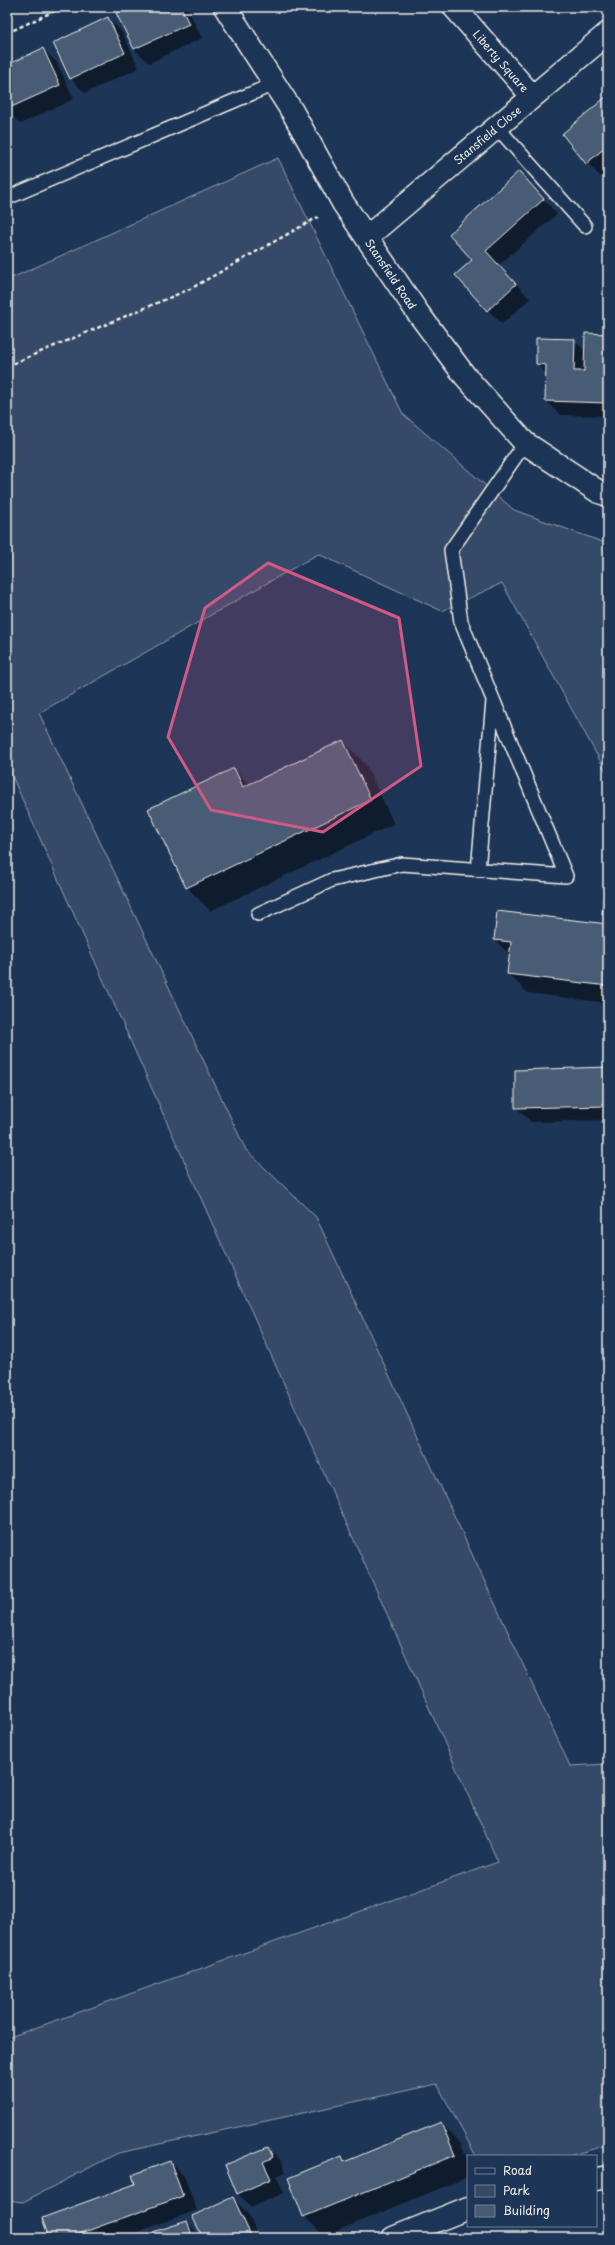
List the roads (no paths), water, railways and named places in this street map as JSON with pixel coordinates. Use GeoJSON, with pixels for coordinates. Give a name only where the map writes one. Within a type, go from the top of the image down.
{"type":"FeatureCollection","features":[{"type":"Feature","properties":{"kind":"street","name":"Stansfield Road"},"geometry":{"type":"LineString","coordinates":[[225,7],[292,111],[343,203],[418,313],[465,376],[525,442],[599,492],[608,496]]}},
{"type":"Feature","properties":{"kind":"street","name":"Liberty Square"},"geometry":{"type":"LineString","coordinates":[[454,7],[532,96]]}},
{"type":"Feature","properties":{"kind":"street","name":"Stansfield Close"},"geometry":{"type":"LineString","coordinates":[[366,238],[496,126],[608,33]]}},
{"type":"Feature","properties":{"kind":"street"},"geometry":{"type":"LineString","coordinates":[[597,2179],[608,2177]]}},
{"type":"Feature","properties":{"kind":"street"},"geometry":{"type":"LineString","coordinates":[[393,2238],[467,2208]]}},
{"type":"Feature","properties":{"kind":"lane"},"geometry":{"type":"LineString","coordinates":[[7,198],[274,84]]}},
{"type":"Feature","properties":{"kind":"lane"},"geometry":{"type":"LineString","coordinates":[[496,126],[585,226]]}},
{"type":"Feature","properties":{"kind":"lane"},"geometry":{"type":"LineString","coordinates":[[258,914],[332,880],[402,864],[566,876],[461,622],[451,550],[525,442]]}},
{"type":"Feature","properties":{"kind":"lane"},"geometry":{"type":"LineString","coordinates":[[478,870],[493,699]]}}]}
